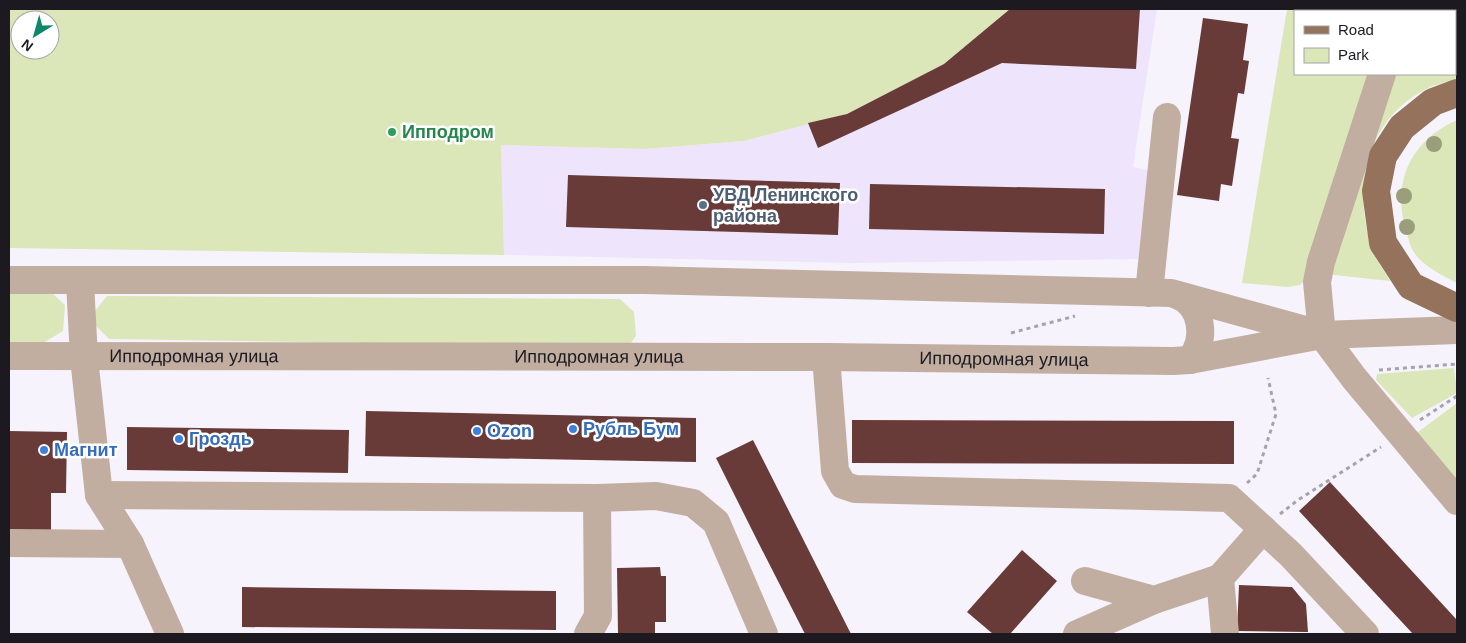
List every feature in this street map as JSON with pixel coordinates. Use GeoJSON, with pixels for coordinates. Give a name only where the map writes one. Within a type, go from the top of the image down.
{"type":"FeatureCollection","features":[{"type":"Feature","properties":{"kind":"main road"},"geometry":{"type":"LineString","coordinates":[[1457,93],[1433,102],[1402,127],[1383,156],[1376,191],[1383,243],[1411,286],[1457,308]]}},
{"type":"Feature","properties":{"kind":"street"},"geometry":{"type":"LineString","coordinates":[[1382,75],[1321,262],[1317,282],[1322,335],[1354,378],[1457,501]]}},
{"type":"Feature","properties":{"kind":"street"},"geometry":{"type":"LineString","coordinates":[[1160,293],[1167,117]]}},
{"type":"Feature","properties":{"kind":"street"},"geometry":{"type":"LineString","coordinates":[[9,280],[80,282],[644,280],[1160,293],[1322,335],[1457,330]]}},
{"type":"Feature","properties":{"kind":"street"},"geometry":{"type":"LineString","coordinates":[[80,282],[84,358],[99,495],[130,544],[170,634]]}},
{"type":"Feature","properties":{"kind":"street"},"geometry":{"type":"LineString","coordinates":[[1160,293],[1191,302],[1199,316],[1200,344],[1190,360]]}},
{"type":"Feature","properties":{"kind":"street","name":"Ипподромная улица"},"geometry":{"type":"LineString","coordinates":[[9,356],[84,358],[826,357],[1190,360],[1322,335]]}},
{"type":"Feature","properties":{"kind":"street"},"geometry":{"type":"LineString","coordinates":[[826,357],[835,472],[843,485],[855,489],[1229,498],[1291,556],[1365,634]]}},
{"type":"Feature","properties":{"kind":"street"},"geometry":{"type":"LineString","coordinates":[[99,495],[597,498],[656,496],[693,504],[716,522],[764,634]]}},
{"type":"Feature","properties":{"kind":"street"},"geometry":{"type":"LineString","coordinates":[[588,634],[598,616],[597,498]]}},
{"type":"Feature","properties":{"kind":"street"},"geometry":{"type":"LineString","coordinates":[[1077,634],[1154,600],[1220,578],[1262,529]]}},
{"type":"Feature","properties":{"kind":"street"},"geometry":{"type":"LineString","coordinates":[[9,543],[130,544]]}},
{"type":"Feature","properties":{"kind":"street"},"geometry":{"type":"LineString","coordinates":[[1220,578],[1225,634]]}},
{"type":"Feature","properties":{"kind":"street"},"geometry":{"type":"LineString","coordinates":[[1085,581],[1154,600]]}},
{"type":"Feature","properties":{"kind":"path"},"geometry":{"type":"LineString","coordinates":[[1373,371],[1457,364]]}},
{"type":"Feature","properties":{"kind":"path"},"geometry":{"type":"LineString","coordinates":[[1229,498],[1257,474],[1276,414],[1268,378]]}},
{"type":"Feature","properties":{"kind":"path"},"geometry":{"type":"LineString","coordinates":[[1413,425],[1457,396]]}},
{"type":"Feature","properties":{"kind":"path"},"geometry":{"type":"LineString","coordinates":[[1262,529],[1298,500],[1384,445]]}},
{"type":"Feature","properties":{"kind":"shaded area"},"geometry":{"type":"Polygon","coordinates":[[[1010,9],[1157,9],[1133,167],[1148,170],[1138,259],[851,263],[504,255],[501,145],[644,149],[744,141],[847,114],[1002,17],[1010,9]]]}},
{"type":"Feature","properties":{"kind":"green space","name":"Ипподром"},"geometry":{"type":"Polygon","coordinates":[[[9,9],[1010,9],[944,64],[847,114],[744,141],[644,149],[501,145],[504,255],[9,248],[9,9]]]}},
{"type":"Feature","properties":{"kind":"green space"},"geometry":{"type":"Polygon","coordinates":[[[1287,9],[1394,9],[1294,10],[1294,75],[1374,75],[1310,275],[1300,285],[1288,287],[1242,283],[1287,9]]]}},
{"type":"Feature","properties":{"kind":"green space"},"geometry":{"type":"Polygon","coordinates":[[[1457,9],[1457,79],[1428,88],[1409,99],[1394,113],[1382,128],[1367,164],[1364,204],[1369,242],[1390,281],[1325,274],[1389,75],[1456,75],[1456,10],[1410,10],[1457,9]]]}},
{"type":"Feature","properties":{"kind":"green space"},"geometry":{"type":"Polygon","coordinates":[[[1457,120],[1457,283],[1432,269],[1416,255],[1411,247],[1406,230],[1401,195],[1409,164],[1417,151],[1441,128],[1457,120]]]}},
{"type":"Feature","properties":{"kind":"green space"},"geometry":{"type":"Polygon","coordinates":[[[9,293],[53,294],[65,305],[63,331],[43,343],[9,343],[9,293]]]}},
{"type":"Feature","properties":{"kind":"green space"},"geometry":{"type":"Polygon","coordinates":[[[107,296],[620,299],[634,312],[636,336],[628,347],[109,339],[94,324],[95,311],[107,296]]]}},
{"type":"Feature","properties":{"kind":"green space"},"geometry":{"type":"Polygon","coordinates":[[[1454,368],[1457,393],[1412,418],[1376,380],[1377,374],[1454,368]]]}},
{"type":"Feature","properties":{"kind":"green space"},"geometry":{"type":"Polygon","coordinates":[[[1457,403],[1457,486],[1414,435],[1457,403]]]}},
{"type":"Feature","properties":{"kind":"building"},"geometry":{"type":"Polygon","coordinates":[[[1010,9],[1140,9],[1136,69],[1002,63],[818,148],[808,123],[847,114],[944,64],[1010,9]]]}},
{"type":"Feature","properties":{"kind":"building"},"geometry":{"type":"Polygon","coordinates":[[[1203,18],[1248,24],[1243,60],[1249,61],[1244,94],[1238,93],[1231,138],[1239,139],[1232,186],[1221,184],[1219,201],[1177,195],[1203,18]]]}},
{"type":"Feature","properties":{"kind":"building","name":"УВД Ленинского района"},"geometry":{"type":"Polygon","coordinates":[[[568,175],[840,183],[838,235],[566,227],[568,175]]]}},
{"type":"Feature","properties":{"kind":"building"},"geometry":{"type":"Polygon","coordinates":[[[870,184],[1105,189],[1104,234],[869,229],[870,184]]]}},
{"type":"Feature","properties":{"kind":"building"},"geometry":{"type":"Polygon","coordinates":[[[366,411],[696,418],[696,462],[365,456],[366,411]]]}},
{"type":"Feature","properties":{"kind":"building"},"geometry":{"type":"Polygon","coordinates":[[[852,420],[1234,421],[1234,464],[852,463],[852,420]]]}},
{"type":"Feature","properties":{"kind":"building"},"geometry":{"type":"Polygon","coordinates":[[[127,427],[349,430],[348,473],[127,470],[127,427]]]}},
{"type":"Feature","properties":{"kind":"building"},"geometry":{"type":"Polygon","coordinates":[[[9,431],[67,432],[66,493],[51,493],[51,531],[9,531],[9,431]]]}},
{"type":"Feature","properties":{"kind":"building"},"geometry":{"type":"Polygon","coordinates":[[[753,440],[851,634],[805,634],[757,540],[716,458],[753,440]]]}},
{"type":"Feature","properties":{"kind":"building"},"geometry":{"type":"Polygon","coordinates":[[[1330,482],[1457,620],[1457,634],[1413,634],[1299,511],[1330,482]]]}},
{"type":"Feature","properties":{"kind":"building"},"geometry":{"type":"Polygon","coordinates":[[[1022,550],[1057,581],[1010,634],[993,634],[967,612],[1022,550]]]}},
{"type":"Feature","properties":{"kind":"building"},"geometry":{"type":"Polygon","coordinates":[[[660,567],[661,576],[666,576],[666,622],[655,622],[655,634],[618,634],[617,568],[660,567]]]}},
{"type":"Feature","properties":{"kind":"building"},"geometry":{"type":"Polygon","coordinates":[[[1239,585],[1292,587],[1306,604],[1308,632],[1237,631],[1239,585]]]}},
{"type":"Feature","properties":{"kind":"building"},"geometry":{"type":"Polygon","coordinates":[[[242,587],[556,591],[556,630],[242,627],[242,587]]]}},
{"type":"Feature","properties":{"kind":"place","name":"Ипподром"},"geometry":{"type":"Point","coordinates":[392,132]}},
{"type":"Feature","properties":{"kind":"place","name":"УВД Ленинского района"},"geometry":{"type":"Point","coordinates":[703,205]}},
{"type":"Feature","properties":{"kind":"place","name":"Рубль Бум"},"geometry":{"type":"Point","coordinates":[573,429]}},
{"type":"Feature","properties":{"kind":"place","name":"Ozon"},"geometry":{"type":"Point","coordinates":[477,431]}},
{"type":"Feature","properties":{"kind":"place","name":"Гроздь"},"geometry":{"type":"Point","coordinates":[179,439]}},
{"type":"Feature","properties":{"kind":"place","name":"Магнит"},"geometry":{"type":"Point","coordinates":[44,450]}}]}
